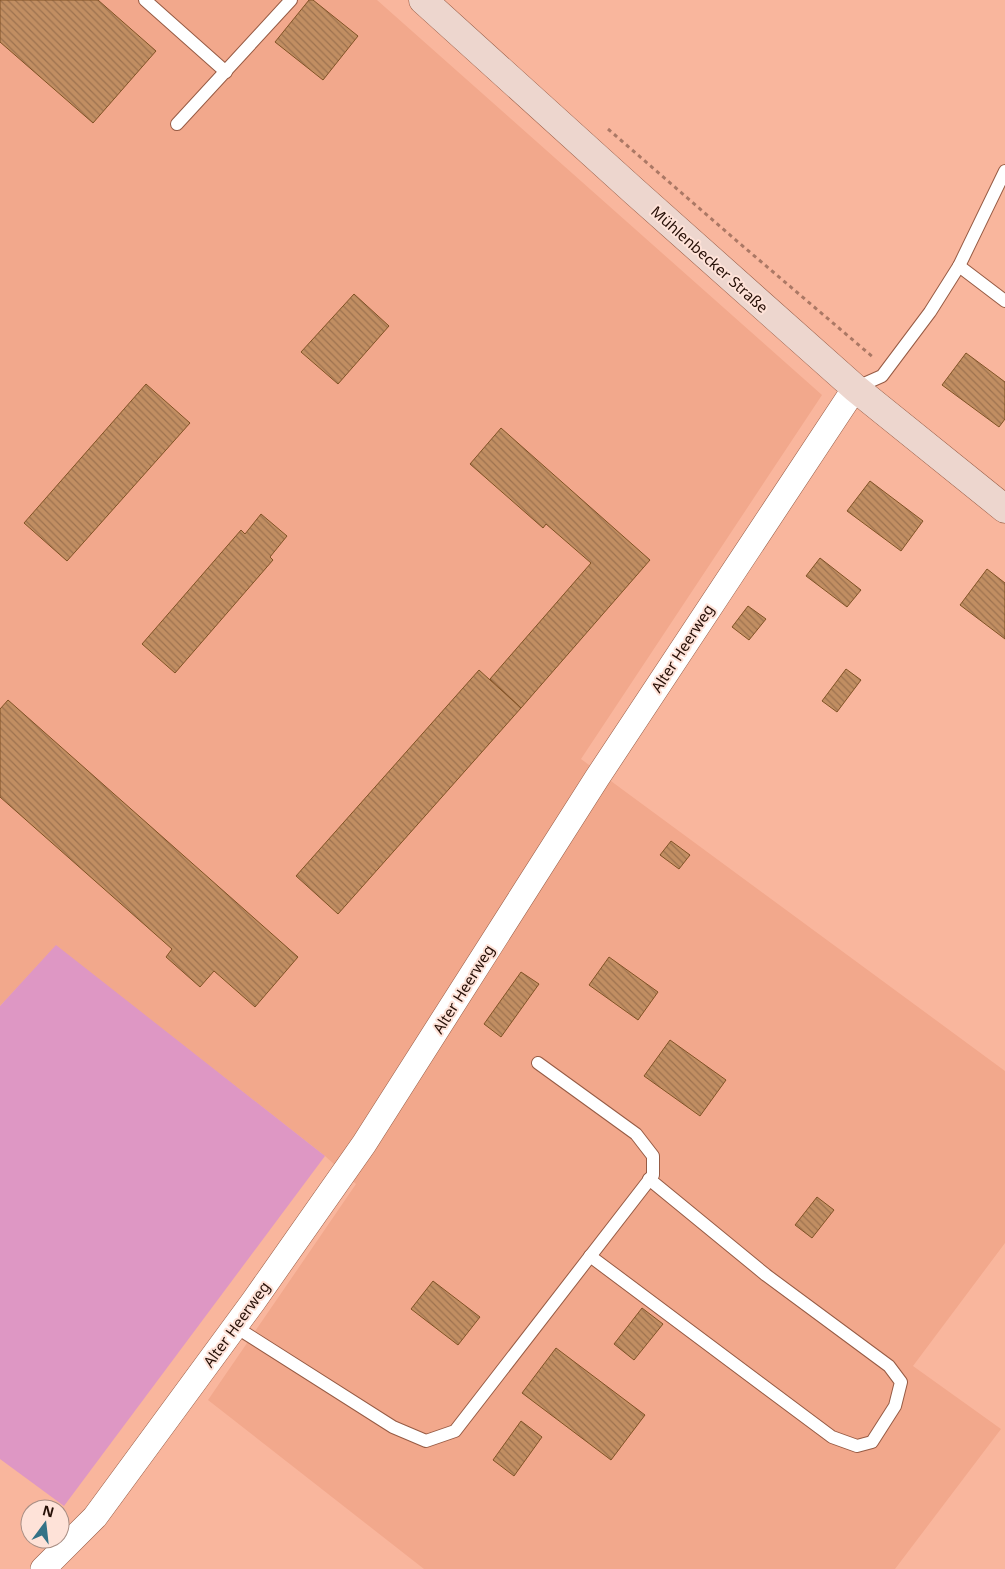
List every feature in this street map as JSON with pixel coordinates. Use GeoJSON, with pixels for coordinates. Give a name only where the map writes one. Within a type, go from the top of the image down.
{"type":"FeatureCollection","features":[{"type":"Feature","properties":{"kind":"main road","name":"Mühlenbecker Straße"},"geometry":{"type":"LineString","coordinates":[[423,0],[855,388],[1005,509]]}},
{"type":"Feature","properties":{"kind":"street","name":"Alter Heerweg"},"geometry":{"type":"LineString","coordinates":[[43,1569],[95,1517],[253,1302],[364,1144],[597,778],[855,388]]}},
{"type":"Feature","properties":{"kind":"lane"},"geometry":{"type":"LineString","coordinates":[[145,0],[226,72]]}},
{"type":"Feature","properties":{"kind":"lane"},"geometry":{"type":"LineString","coordinates":[[177,124],[290,0]]}},
{"type":"Feature","properties":{"kind":"lane"},"geometry":{"type":"LineString","coordinates":[[855,388],[882,376],[888,370],[930,312],[959,266],[1005,171]]}},
{"type":"Feature","properties":{"kind":"lane"},"geometry":{"type":"LineString","coordinates":[[959,266],[1005,301]]}},
{"type":"Feature","properties":{"kind":"lane"},"geometry":{"type":"LineString","coordinates":[[234,1326],[393,1427],[426,1441],[455,1431],[653,1175],[653,1156],[636,1134],[538,1063]]}},
{"type":"Feature","properties":{"kind":"lane"},"geometry":{"type":"LineString","coordinates":[[590,1256],[832,1437],[857,1446],[872,1442],[895,1406],[901,1382],[889,1366],[766,1276],[649,1179]]}},
{"type":"Feature","properties":{"kind":"path"},"geometry":{"type":"LineString","coordinates":[[608,128],[888,370]]}},
{"type":"Feature","properties":{"kind":"shaded area"},"geometry":{"type":"Polygon","coordinates":[[[0,0],[377,0],[822,395],[581,759],[1005,1071],[1005,1243],[913,1366],[1001,1429],[895,1569],[424,1569],[208,1400],[356,1184],[325,1156],[56,946],[0,1006],[0,0]]]}},
{"type":"Feature","properties":{"kind":"shaded area"},"geometry":{"type":"Polygon","coordinates":[[[56,945],[325,1156],[69,1499],[54,1499],[0,1459],[0,1006],[56,945]]]}},
{"type":"Feature","properties":{"kind":"building"},"geometry":{"type":"Polygon","coordinates":[[[0,0],[98,0],[156,51],[93,123],[0,42],[0,0]]]}},
{"type":"Feature","properties":{"kind":"building"},"geometry":{"type":"Polygon","coordinates":[[[309,0],[313,0],[358,36],[323,80],[275,42],[309,0]]]}},
{"type":"Feature","properties":{"kind":"building"},"geometry":{"type":"Polygon","coordinates":[[[354,294],[389,326],[338,384],[301,352],[354,294]]]}},
{"type":"Feature","properties":{"kind":"building"},"geometry":{"type":"Polygon","coordinates":[[[966,353],[1005,382],[1005,419],[999,427],[942,385],[966,353]]]}},
{"type":"Feature","properties":{"kind":"building"},"geometry":{"type":"Polygon","coordinates":[[[146,384],[190,423],[67,561],[24,523],[146,384]]]}},
{"type":"Feature","properties":{"kind":"building"},"geometry":{"type":"Polygon","coordinates":[[[501,428],[650,560],[521,708],[490,679],[591,563],[546,524],[543,528],[470,464],[501,428]]]}},
{"type":"Feature","properties":{"kind":"building"},"geometry":{"type":"Polygon","coordinates":[[[870,481],[923,521],[901,551],[847,511],[870,481]]]}},
{"type":"Feature","properties":{"kind":"building"},"geometry":{"type":"Polygon","coordinates":[[[261,514],[287,536],[270,557],[273,560],[175,673],[142,644],[241,530],[245,534],[261,514]]]}},
{"type":"Feature","properties":{"kind":"building"},"geometry":{"type":"Polygon","coordinates":[[[820,558],[861,590],[847,607],[806,576],[820,558]]]}},
{"type":"Feature","properties":{"kind":"building"},"geometry":{"type":"Polygon","coordinates":[[[987,569],[1005,583],[1005,639],[960,605],[987,569]]]}},
{"type":"Feature","properties":{"kind":"building"},"geometry":{"type":"Polygon","coordinates":[[[748,606],[766,619],[749,640],[732,627],[748,606]]]}},
{"type":"Feature","properties":{"kind":"building"},"geometry":{"type":"Polygon","coordinates":[[[846,669],[861,680],[837,712],[822,701],[846,669]]]}},
{"type":"Feature","properties":{"kind":"building"},"geometry":{"type":"Polygon","coordinates":[[[479,670],[521,708],[338,914],[296,876],[479,670]]]}},
{"type":"Feature","properties":{"kind":"building"},"geometry":{"type":"Polygon","coordinates":[[[8,700],[298,957],[255,1007],[214,971],[200,987],[166,957],[172,949],[0,797],[0,709],[8,700]]]}},
{"type":"Feature","properties":{"kind":"building"},"geometry":{"type":"Polygon","coordinates":[[[671,841],[690,855],[679,869],[660,855],[671,841]]]}},
{"type":"Feature","properties":{"kind":"building"},"geometry":{"type":"Polygon","coordinates":[[[609,957],[658,992],[638,1020],[589,985],[609,957]]]}},
{"type":"Feature","properties":{"kind":"building"},"geometry":{"type":"Polygon","coordinates":[[[521,972],[539,984],[501,1037],[484,1024],[521,972]]]}},
{"type":"Feature","properties":{"kind":"building"},"geometry":{"type":"Polygon","coordinates":[[[670,1040],[726,1080],[700,1116],[644,1076],[670,1040]]]}},
{"type":"Feature","properties":{"kind":"building"},"geometry":{"type":"Polygon","coordinates":[[[817,1197],[834,1210],[812,1238],[795,1225],[817,1197]]]}},
{"type":"Feature","properties":{"kind":"building"},"geometry":{"type":"Polygon","coordinates":[[[433,1281],[480,1317],[458,1345],[411,1309],[433,1281]]]}},
{"type":"Feature","properties":{"kind":"building"},"geometry":{"type":"Polygon","coordinates":[[[642,1308],[663,1324],[634,1360],[614,1344],[642,1308]]]}},
{"type":"Feature","properties":{"kind":"building"},"geometry":{"type":"Polygon","coordinates":[[[556,1348],[645,1415],[611,1460],[522,1393],[556,1348]]]}},
{"type":"Feature","properties":{"kind":"building"},"geometry":{"type":"Polygon","coordinates":[[[521,1421],[542,1437],[514,1476],[493,1460],[521,1421]]]}}]}
